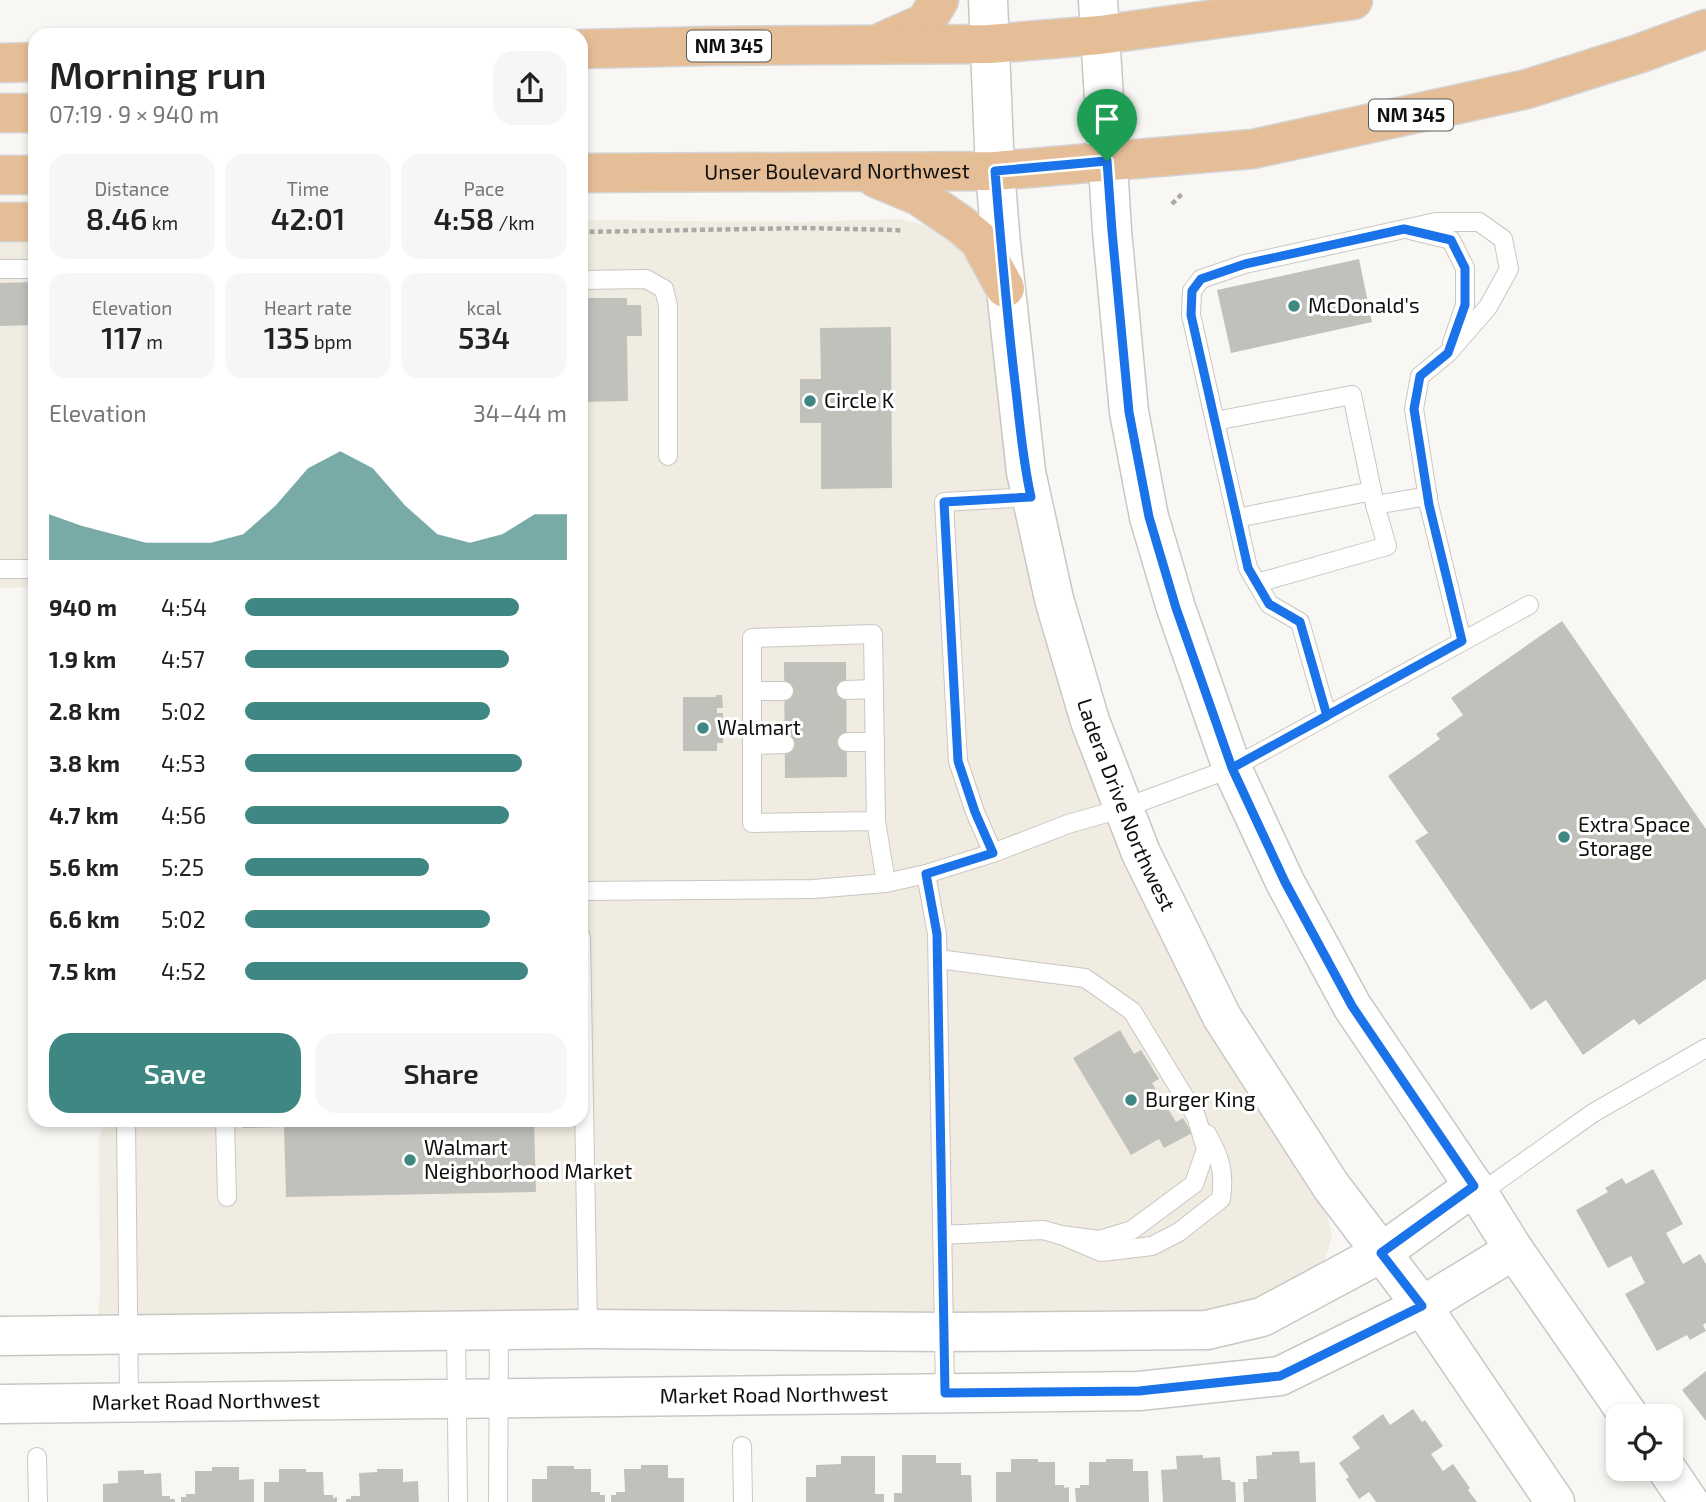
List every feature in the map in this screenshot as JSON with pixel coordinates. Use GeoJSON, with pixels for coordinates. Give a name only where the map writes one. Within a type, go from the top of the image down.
{"type":"FeatureCollection","features":[{"type":"Feature","properties":{"kind":"main road"},"geometry":{"type":"LineString","coordinates":[[876,45],[925,23],[939,0]]}},
{"type":"Feature","properties":{"kind":"main road","name":"Ladera Drive Northwest"},"geometry":{"type":"LineString","coordinates":[[988,0],[995,171],[1026,472],[1054,598],[1090,721],[1141,853],[1222,1017],[1331,1186],[1422,1306],[1555,1502]]}},
{"type":"Feature","properties":{"kind":"main road","name":"NM 345"},"geometry":{"type":"LineString","coordinates":[[588,49],[990,44],[1099,17],[1353,0]]}},
{"type":"Feature","properties":{"kind":"main road"},"geometry":{"type":"LineString","coordinates":[[1099,17],[1112,231],[1129,412],[1149,517],[1176,608],[1232,768],[1285,882],[1352,1006],[1514,1250],[1621,1404]]}},
{"type":"Feature","properties":{"kind":"main road","name":"Unser Boulevard Northwest"},"geometry":{"type":"LineString","coordinates":[[588,173],[995,171],[1253,149],[1527,89],[1706,29]]}},
{"type":"Feature","properties":{"kind":"main road"},"geometry":{"type":"LineString","coordinates":[[0,63],[28,62]]}},
{"type":"Feature","properties":{"kind":"main road"},"geometry":{"type":"LineString","coordinates":[[0,113],[28,113]]}},
{"type":"Feature","properties":{"kind":"main road"},"geometry":{"type":"LineString","coordinates":[[861,172],[919,196],[960,224],[979,240],[1005,288]]}},
{"type":"Feature","properties":{"kind":"main road"},"geometry":{"type":"LineString","coordinates":[[0,175],[28,175]]}},
{"type":"Feature","properties":{"kind":"main road"},"geometry":{"type":"LineString","coordinates":[[0,222],[28,222]]}},
{"type":"Feature","properties":{"kind":"main road"},"geometry":{"type":"LineString","coordinates":[[0,1336],[588,1329],[944,1332],[1207,1329],[1262,1317],[1381,1253],[1476,1190]]}},
{"type":"Feature","properties":{"kind":"main road","name":"Market Road Northwest"},"geometry":{"type":"LineString","coordinates":[[0,1404],[1139,1391],[1280,1376],[1422,1306],[1514,1250]]}},
{"type":"Feature","properties":{"kind":"main road"},"geometry":{"type":"LineString","coordinates":[[1675,1481],[1689,1502]]}},
{"type":"Feature","properties":{"kind":"lane"},"geometry":{"type":"LineString","coordinates":[[1327,716],[1300,622],[1269,604],[1248,568],[1191,315],[1192,291],[1201,279],[1245,264],[1436,222],[1479,222],[1503,239],[1509,269],[1488,307],[1448,353],[1420,376],[1414,409],[1428,496],[1462,641]]}},
{"type":"Feature","properties":{"kind":"lane"},"geometry":{"type":"LineString","coordinates":[[1404,229],[1451,240],[1465,268],[1465,305],[1448,353]]}},
{"type":"Feature","properties":{"kind":"lane"},"geometry":{"type":"LineString","coordinates":[[0,269],[28,269]]}},
{"type":"Feature","properties":{"kind":"lane"},"geometry":{"type":"LineString","coordinates":[[588,280],[646,279],[664,289],[668,306],[668,456]]}},
{"type":"Feature","properties":{"kind":"lane"},"geometry":{"type":"LineString","coordinates":[[1215,421],[1352,395],[1387,547],[1257,583]]}},
{"type":"Feature","properties":{"kind":"lane"},"geometry":{"type":"LineString","coordinates":[[1237,518],[1374,498],[1428,496]]}},
{"type":"Feature","properties":{"kind":"lane"},"geometry":{"type":"LineString","coordinates":[[993,853],[975,812],[958,761],[944,502],[1031,497]]}},
{"type":"Feature","properties":{"kind":"lane"},"geometry":{"type":"LineString","coordinates":[[0,569],[28,569]]}},
{"type":"Feature","properties":{"kind":"lane"},"geometry":{"type":"LineString","coordinates":[[588,891],[813,889],[886,883],[926,874],[993,853],[1068,824],[1124,808],[1232,768],[1529,605]]}},
{"type":"Feature","properties":{"kind":"lane"},"geometry":{"type":"LineString","coordinates":[[876,821],[752,823],[752,638],[873,634],[876,821],[886,883]]}},
{"type":"Feature","properties":{"kind":"lane"},"geometry":{"type":"LineString","coordinates":[[846,690],[874,689]]}},
{"type":"Feature","properties":{"kind":"lane"},"geometry":{"type":"LineString","coordinates":[[752,691],[784,691]]}},
{"type":"Feature","properties":{"kind":"lane"},"geometry":{"type":"LineString","coordinates":[[847,742],[875,742]]}},
{"type":"Feature","properties":{"kind":"lane"},"geometry":{"type":"LineString","coordinates":[[752,745],[785,744]]}},
{"type":"Feature","properties":{"kind":"lane"},"geometry":{"type":"LineString","coordinates":[[926,874],[937,934],[938,959],[945,1393]]}},
{"type":"Feature","properties":{"kind":"lane"},"geometry":{"type":"LineString","coordinates":[[938,959],[1085,978],[1132,1012],[1218,1153],[1223,1182],[1221,1199],[1179,1232],[1152,1246],[1101,1252],[1043,1230],[942,1235]]}},
{"type":"Feature","properties":{"kind":"lane"},"geometry":{"type":"LineString","coordinates":[[1476,1190],[1593,1113],[1706,1048]]}},
{"type":"Feature","properties":{"kind":"lane"},"geometry":{"type":"LineString","coordinates":[[1061,1235],[1099,1240],[1132,1230],[1194,1184],[1206,1149],[1196,1116]]}},
{"type":"Feature","properties":{"kind":"lane"},"geometry":{"type":"LineString","coordinates":[[126,1127],[129,1402]]}},
{"type":"Feature","properties":{"kind":"lane"},"geometry":{"type":"LineString","coordinates":[[225,1127],[226,1197]]}},
{"type":"Feature","properties":{"kind":"lane"},"geometry":{"type":"LineString","coordinates":[[584,1127],[588,1329]]}},
{"type":"Feature","properties":{"kind":"lane"},"geometry":{"type":"LineString","coordinates":[[498,1502],[499,1330]]}},
{"type":"Feature","properties":{"kind":"lane"},"geometry":{"type":"LineString","coordinates":[[456,1331],[458,1502]]}},
{"type":"Feature","properties":{"kind":"lane"},"geometry":{"type":"LineString","coordinates":[[742,1446],[743,1502]]}},
{"type":"Feature","properties":{"kind":"lane"},"geometry":{"type":"LineString","coordinates":[[37,1457],[38,1502]]}},
{"type":"Feature","properties":{"kind":"path"},"geometry":{"type":"LineString","coordinates":[[588,232],[804,228],[896,230],[909,233]]}},
{"type":"Feature","properties":{"kind":"shaded area"},"geometry":{"type":"Polygon","coordinates":[[[28,219],[28,587],[0,588],[0,221],[28,219]]]}},
{"type":"Feature","properties":{"kind":"shaded area"},"geometry":{"type":"Polygon","coordinates":[[[899,219],[941,229],[970,255],[987,292],[1005,449],[1182,972],[1266,1123],[1327,1215],[1332,1236],[1323,1265],[1295,1284],[1234,1307],[1187,1313],[97,1323],[100,1295],[99,1139],[103,1127],[588,1127],[588,220],[804,222],[899,219]]]}},
{"type":"Feature","properties":{"kind":"building","name":"McDonald's"},"geometry":{"type":"Polygon","coordinates":[[[1359,259],[1372,322],[1231,353],[1217,290],[1359,259]]]}},
{"type":"Feature","properties":{"kind":"building"},"geometry":{"type":"Polygon","coordinates":[[[28,282],[28,325],[0,326],[0,283],[28,282]]]}},
{"type":"Feature","properties":{"kind":"building"},"geometry":{"type":"Polygon","coordinates":[[[588,298],[627,298],[627,305],[641,305],[642,336],[627,336],[628,401],[588,402],[588,298]]]}},
{"type":"Feature","properties":{"kind":"building","name":"Circle K"},"geometry":{"type":"Polygon","coordinates":[[[891,327],[892,488],[821,489],[821,423],[800,423],[800,379],[821,379],[820,328],[891,327]]]}},
{"type":"Feature","properties":{"kind":"building","name":"Extra Space Storage"},"geometry":{"type":"Polygon","coordinates":[[[1562,621],[1706,829],[1706,979],[1639,1025],[1634,1019],[1583,1055],[1546,1000],[1531,1010],[1415,841],[1428,833],[1388,776],[1440,739],[1436,734],[1463,715],[1451,698],[1562,621]]]}},
{"type":"Feature","properties":{"kind":"building","name":"Walmart"},"geometry":{"type":"Polygon","coordinates":[[[784,662],[846,662],[847,777],[785,778],[784,662]]]}},
{"type":"Feature","properties":{"kind":"building","name":"Walmart"},"geometry":{"type":"Polygon","coordinates":[[[722,695],[723,708],[717,708],[717,713],[723,713],[723,743],[717,743],[717,751],[683,751],[683,697],[722,695]]]}},
{"type":"Feature","properties":{"kind":"building","name":"Burger King"},"geometry":{"type":"Polygon","coordinates":[[[1120,1030],[1134,1054],[1141,1050],[1159,1079],[1152,1083],[1176,1122],[1183,1118],[1192,1133],[1164,1148],[1159,1139],[1131,1155],[1073,1058],[1120,1030]]]}},
{"type":"Feature","properties":{"kind":"building","name":"Walmart Neighborhood Market"},"geometry":{"type":"Polygon","coordinates":[[[284,1127],[534,1127],[536,1192],[286,1197],[284,1127]]]}},
{"type":"Feature","properties":{"kind":"building"},"geometry":{"type":"Polygon","coordinates":[[[1653,1169],[1683,1224],[1666,1233],[1683,1264],[1700,1254],[1706,1264],[1706,1323],[1703,1325],[1706,1331],[1690,1340],[1687,1335],[1657,1351],[1625,1294],[1645,1283],[1631,1256],[1608,1268],[1576,1210],[1608,1192],[1605,1188],[1622,1178],[1626,1184],[1653,1169]]]}},
{"type":"Feature","properties":{"kind":"building"},"geometry":{"type":"Polygon","coordinates":[[[1706,1371],[1706,1421],[1682,1390],[1706,1371]]]}},
{"type":"Feature","properties":{"kind":"building"},"geometry":{"type":"Polygon","coordinates":[[[1413,1409],[1422,1422],[1425,1420],[1443,1446],[1431,1454],[1443,1471],[1453,1464],[1477,1502],[1376,1502],[1369,1492],[1359,1499],[1339,1463],[1360,1448],[1352,1437],[1383,1414],[1390,1425],[1413,1409]]]}},
{"type":"Feature","properties":{"kind":"building"},"geometry":{"type":"Polygon","coordinates":[[[1299,1451],[1300,1463],[1315,1462],[1316,1502],[1244,1502],[1243,1482],[1257,1479],[1256,1456],[1272,1455],[1272,1452],[1299,1451]]]}},
{"type":"Feature","properties":{"kind":"building"},"geometry":{"type":"Polygon","coordinates":[[[902,1455],[936,1455],[936,1463],[961,1463],[961,1475],[971,1475],[972,1502],[894,1502],[894,1493],[902,1493],[902,1455]]]}},
{"type":"Feature","properties":{"kind":"building"},"geometry":{"type":"Polygon","coordinates":[[[1203,1455],[1203,1458],[1220,1457],[1222,1480],[1235,1482],[1236,1502],[1163,1502],[1161,1470],[1177,1469],[1176,1456],[1203,1455]]]}},
{"type":"Feature","properties":{"kind":"building"},"geometry":{"type":"Polygon","coordinates":[[[841,1456],[875,1456],[875,1494],[884,1494],[884,1502],[806,1502],[806,1477],[816,1477],[816,1465],[841,1464],[841,1456]]]}},
{"type":"Feature","properties":{"kind":"building"},"geometry":{"type":"Polygon","coordinates":[[[1011,1459],[1055,1462],[1055,1485],[1069,1487],[1069,1502],[996,1502],[996,1472],[1011,1472],[1011,1459]]]}},
{"type":"Feature","properties":{"kind":"building"},"geometry":{"type":"Polygon","coordinates":[[[1106,1459],[1133,1459],[1133,1471],[1148,1471],[1149,1502],[1076,1502],[1075,1488],[1089,1485],[1089,1462],[1106,1462],[1106,1459]]]}},
{"type":"Feature","properties":{"kind":"building"},"geometry":{"type":"Polygon","coordinates":[[[641,1465],[668,1465],[668,1478],[684,1478],[684,1502],[611,1502],[611,1495],[625,1492],[624,1469],[641,1469],[641,1465]]]}},
{"type":"Feature","properties":{"kind":"building"},"geometry":{"type":"Polygon","coordinates":[[[547,1466],[591,1469],[591,1492],[605,1495],[605,1502],[532,1502],[532,1479],[547,1479],[547,1466]]]}},
{"type":"Feature","properties":{"kind":"building"},"geometry":{"type":"Polygon","coordinates":[[[212,1467],[239,1467],[239,1480],[254,1479],[254,1502],[181,1502],[181,1497],[186,1497],[186,1494],[195,1494],[195,1471],[212,1471],[212,1467]]]}},
{"type":"Feature","properties":{"kind":"building"},"geometry":{"type":"Polygon","coordinates":[[[279,1469],[323,1472],[324,1495],[337,1497],[337,1502],[264,1502],[264,1482],[279,1482],[279,1469]]]}},
{"type":"Feature","properties":{"kind":"building"},"geometry":{"type":"Polygon","coordinates":[[[377,1469],[403,1469],[403,1482],[418,1481],[419,1502],[346,1502],[351,1496],[360,1496],[359,1473],[377,1472],[377,1469]]]}},
{"type":"Feature","properties":{"kind":"building"},"geometry":{"type":"Polygon","coordinates":[[[144,1470],[144,1474],[161,1473],[162,1496],[170,1496],[175,1502],[103,1502],[103,1484],[118,1483],[118,1471],[144,1470]]]}},
{"type":"Feature","properties":{"kind":"place","name":"McDonald's"},"geometry":{"type":"Point","coordinates":[1294,306]}},
{"type":"Feature","properties":{"kind":"place","name":"Circle K"},"geometry":{"type":"Point","coordinates":[810,401]}},
{"type":"Feature","properties":{"kind":"place","name":"Walmart"},"geometry":{"type":"Point","coordinates":[703,728]}},
{"type":"Feature","properties":{"kind":"place","name":"Extra Space Storage"},"geometry":{"type":"Point","coordinates":[1564,837]}},
{"type":"Feature","properties":{"kind":"place","name":"Burger King"},"geometry":{"type":"Point","coordinates":[1131,1100]}},
{"type":"Feature","properties":{"kind":"place","name":"Walmart Neighborhood Market"},"geometry":{"type":"Point","coordinates":[410,1160]}},
{"type":"Feature","properties":{"kind":"route"},"geometry":{"type":"LineString","coordinates":[[1107,161],[995,171],[1013,367],[1031,497],[944,502],[958,761],[975,812],[993,853],[926,874],[937,934],[945,1393],[1139,1391],[1280,1376],[1422,1306],[1381,1253],[1474,1186],[1352,1006],[1285,882],[1232,768],[1327,716],[1462,641],[1429,505],[1414,409],[1420,376],[1448,353],[1465,305],[1465,268],[1451,240],[1404,229],[1245,264],[1201,279],[1192,291],[1191,315],[1248,568],[1269,604],[1300,622],[1327,716],[1261,752],[1232,768],[1176,608],[1149,517],[1129,412],[1107,161]]}}]}
